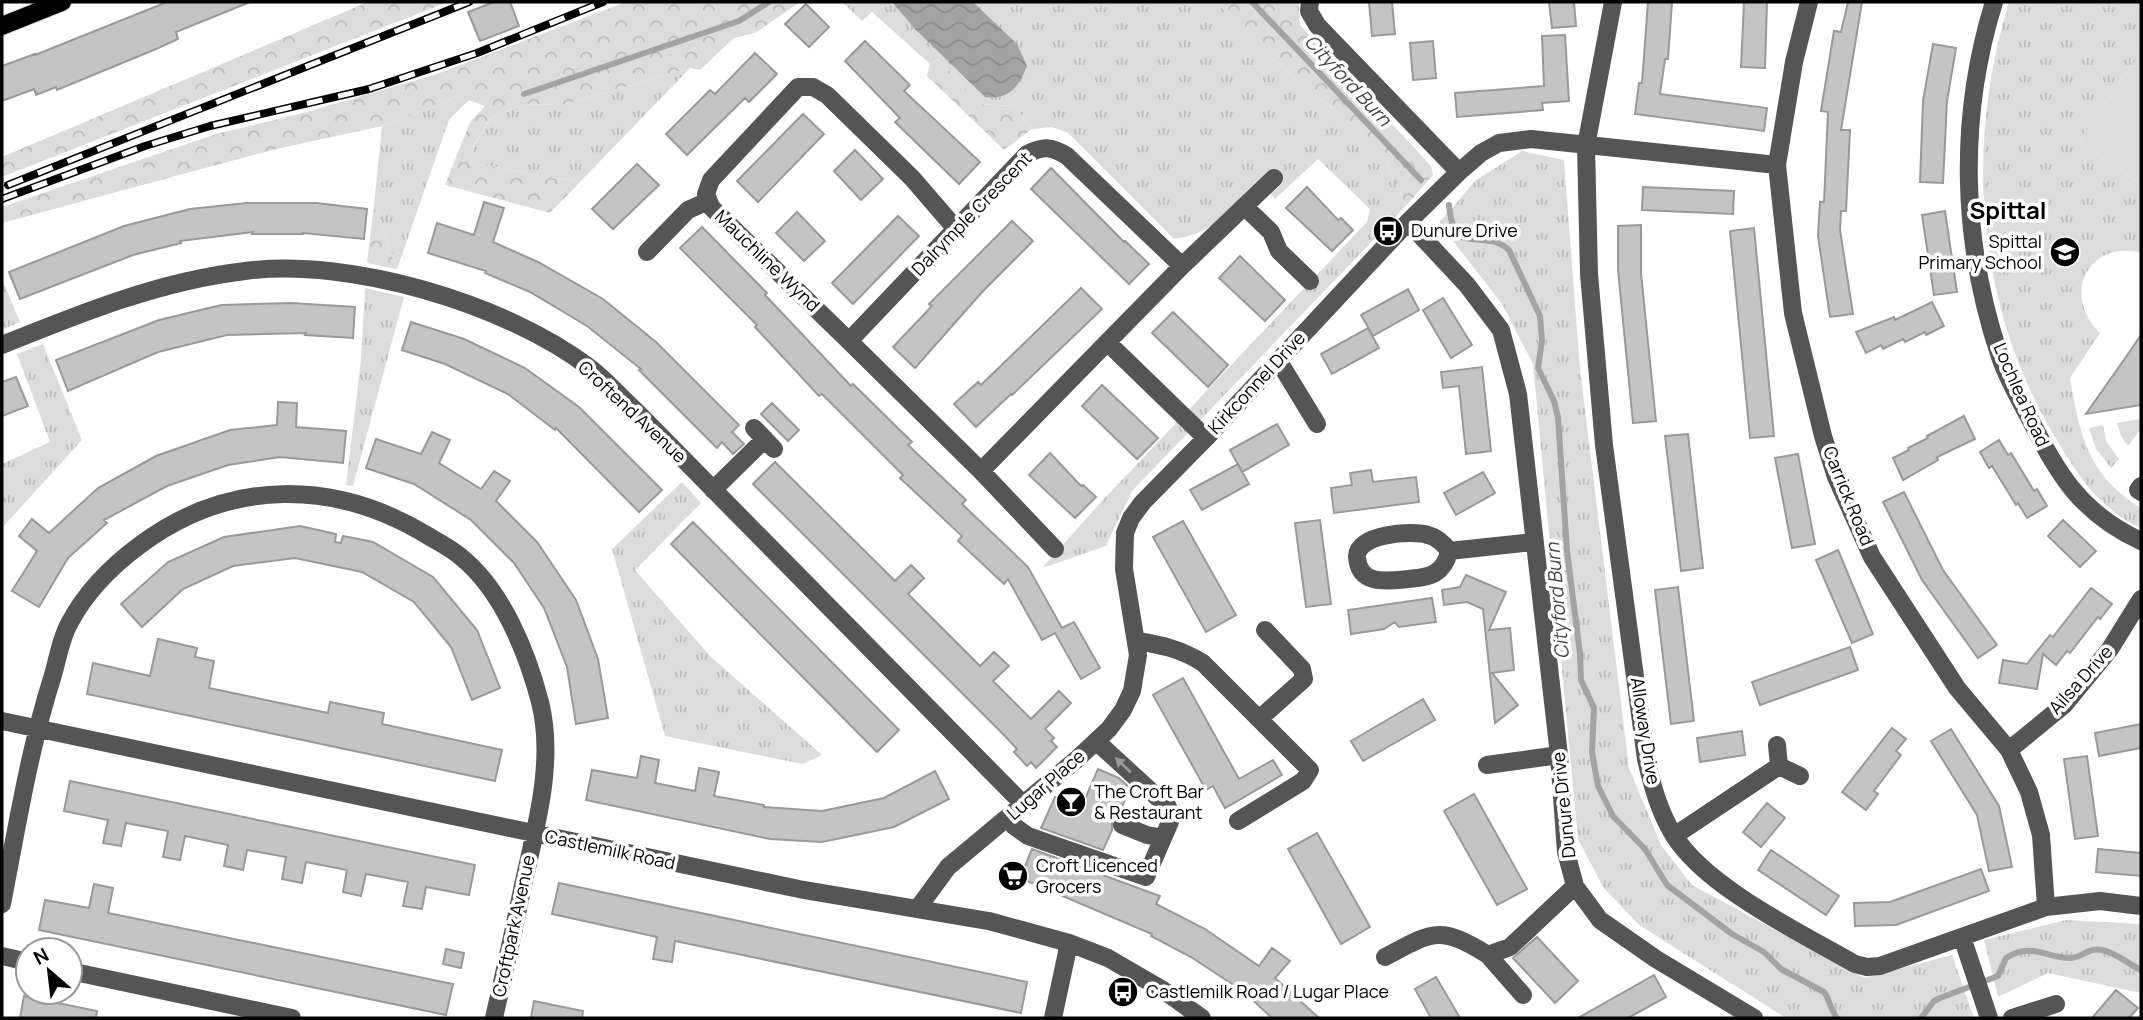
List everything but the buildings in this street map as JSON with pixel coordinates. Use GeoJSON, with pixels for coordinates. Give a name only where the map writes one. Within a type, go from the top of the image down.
{"type":"FeatureCollection","features":[{"type":"Feature","properties":{"kind":"main road"},"geometry":{"type":"LineString","coordinates":[[2,26],[62,2]]}},
{"type":"Feature","properties":{"kind":"street"},"geometry":{"type":"LineString","coordinates":[[1310,2],[1309,11],[1317,25],[1459,173]]}},
{"type":"Feature","properties":{"kind":"street","name":"Alloway Drive"},"geometry":{"type":"LineString","coordinates":[[1613,2],[1586,146],[1589,274],[1604,445],[1646,759],[1656,797],[1674,836],[1705,872],[1738,895],[1855,964],[1867,967],[1880,966],[2046,907],[2100,901],[2141,906]]}},
{"type":"Feature","properties":{"kind":"street","name":"Carrick Road"},"geometry":{"type":"LineString","coordinates":[[1809,2],[1794,62],[1777,165],[1793,313],[1823,436],[1836,477],[1872,556],[1956,688],[2009,750],[2029,792],[2041,835],[2046,907]]}},
{"type":"Feature","properties":{"kind":"street","name":"Lochlea Road"},"geometry":{"type":"LineString","coordinates":[[1994,2],[1983,36],[1972,100],[1968,163],[1970,228],[1975,267],[1985,305],[2001,359],[2052,462],[2084,504],[2120,531],[2141,541]]}},
{"type":"Feature","properties":{"kind":"street","name":"Mauchline Wynd"},"geometry":{"type":"LineString","coordinates":[[849,341],[711,207],[706,194],[710,180],[798,87],[813,87],[827,95],[912,178],[956,229]]}},
{"type":"Feature","properties":{"kind":"street","name":"Kirkconnel Drive"},"geometry":{"type":"LineString","coordinates":[[1137,641],[1124,569],[1125,533],[1131,518],[1143,502],[1408,222],[1481,153],[1499,143],[1531,139],[1777,165]]}},
{"type":"Feature","properties":{"kind":"street","name":"Dalrymple Crescent"},"geometry":{"type":"LineString","coordinates":[[849,341],[1027,154],[1041,146],[1055,148],[1067,156],[1182,266]]}},
{"type":"Feature","properties":{"kind":"street"},"geometry":{"type":"LineString","coordinates":[[981,471],[1182,266],[1274,178]]}},
{"type":"Feature","properties":{"kind":"street"},"geometry":{"type":"LineString","coordinates":[[646,252],[688,210],[708,201]]}},
{"type":"Feature","properties":{"kind":"street"},"geometry":{"type":"LineString","coordinates":[[1245,207],[1271,232],[1279,251],[1310,281]]}},
{"type":"Feature","properties":{"kind":"street","name":"Dunure Drive"},"geometry":{"type":"LineString","coordinates":[[1408,222],[1467,285],[1501,330],[1518,394],[1559,755],[1566,852],[1575,886],[1600,920],[1657,959],[1754,1018]]}},
{"type":"Feature","properties":{"kind":"street","name":"Croftend Avenue"},"geometry":{"type":"LineString","coordinates":[[2,345],[80,314],[170,284],[247,270],[322,270],[398,283],[473,305],[536,335],[590,368],[637,412],[1024,805]]}},
{"type":"Feature","properties":{"kind":"street"},"geometry":{"type":"LineString","coordinates":[[849,341],[981,471],[1055,549]]}},
{"type":"Feature","properties":{"kind":"street"},"geometry":{"type":"LineString","coordinates":[[1108,343],[1206,438]]}},
{"type":"Feature","properties":{"kind":"street"},"geometry":{"type":"LineString","coordinates":[[1278,360],[1317,424]]}},
{"type":"Feature","properties":{"kind":"street"},"geometry":{"type":"LineString","coordinates":[[713,490],[764,439]]}},
{"type":"Feature","properties":{"kind":"street"},"geometry":{"type":"LineString","coordinates":[[2141,486],[2138,490],[2141,492]]}},
{"type":"Feature","properties":{"kind":"street","name":"Croftpark Avenue"},"geometry":{"type":"LineString","coordinates":[[2,904],[36,728],[69,623],[93,589],[121,559],[166,526],[209,507],[261,496],[301,494],[348,500],[412,526],[462,557],[485,583],[510,619],[541,704],[545,750],[541,805],[494,1018]]}},
{"type":"Feature","properties":{"kind":"street"},"geometry":{"type":"LineString","coordinates":[[1418,534],[1429,535],[1449,551],[1444,566],[1434,574],[1380,582],[1368,578],[1359,570],[1357,554],[1363,543],[1372,538],[1418,534]]}},
{"type":"Feature","properties":{"kind":"street"},"geometry":{"type":"LineString","coordinates":[[1449,551],[1533,542]]}},
{"type":"Feature","properties":{"kind":"street","name":"Ailsa Drive"},"geometry":{"type":"LineString","coordinates":[[2009,750],[2064,705],[2110,649],[2141,599]]}},
{"type":"Feature","properties":{"kind":"street"},"geometry":{"type":"LineString","coordinates":[[1259,719],[1304,680],[1302,669],[1265,630]]}},
{"type":"Feature","properties":{"kind":"street"},"geometry":{"type":"LineString","coordinates":[[1137,641],[1171,647],[1203,663],[1310,770],[1303,781],[1238,821]]}},
{"type":"Feature","properties":{"kind":"street","name":"Lugar Place"},"geometry":{"type":"LineString","coordinates":[[918,908],[948,867],[1097,741],[1123,710],[1137,672],[1137,641]]}},
{"type":"Feature","properties":{"kind":"street","name":"Castlemilk Road"},"geometry":{"type":"LineString","coordinates":[[2,721],[799,889],[989,921],[1069,943],[1108,958],[1163,990],[1202,1018]]}},
{"type":"Feature","properties":{"kind":"street"},"geometry":{"type":"LineString","coordinates":[[1009,818],[1014,826],[1028,836],[1146,877],[1170,822],[1168,807],[1097,741]]}},
{"type":"Feature","properties":{"kind":"street"},"geometry":{"type":"LineString","coordinates":[[1777,745],[1780,766]]}},
{"type":"Feature","properties":{"kind":"street"},"geometry":{"type":"LineString","coordinates":[[1487,765],[1559,755]]}},
{"type":"Feature","properties":{"kind":"street"},"geometry":{"type":"LineString","coordinates":[[1674,836],[1780,766]]}},
{"type":"Feature","properties":{"kind":"street"},"geometry":{"type":"LineString","coordinates":[[1780,766],[1800,776]]}},
{"type":"Feature","properties":{"kind":"street"},"geometry":{"type":"LineString","coordinates":[[1122,825],[1163,838]]}},
{"type":"Feature","properties":{"kind":"street"},"geometry":{"type":"LineString","coordinates":[[1488,955],[1510,947],[1575,886]]}},
{"type":"Feature","properties":{"kind":"street"},"geometry":{"type":"LineString","coordinates":[[1385,957],[1420,938],[1444,933],[1467,942],[1488,955],[1523,995]]}},
{"type":"Feature","properties":{"kind":"street"},"geometry":{"type":"LineString","coordinates":[[1962,937],[1987,1010]]}},
{"type":"Feature","properties":{"kind":"street"},"geometry":{"type":"LineString","coordinates":[[1053,1018],[1069,943]]}},
{"type":"Feature","properties":{"kind":"street"},"geometry":{"type":"LineString","coordinates":[[84,974],[292,1018]]}},
{"type":"Feature","properties":{"kind":"street"},"geometry":{"type":"LineString","coordinates":[[2012,1018],[2056,1004]]}},
{"type":"Feature","properties":{"kind":"green space"},"geometry":{"type":"Polygon","coordinates":[[[368,2],[448,2],[2,177],[2,157],[368,2]]]}},
{"type":"Feature","properties":{"kind":"green space"},"geometry":{"type":"Polygon","coordinates":[[[626,2],[800,2],[755,33],[734,38],[700,70],[690,68],[563,105],[523,104],[490,119],[473,147],[477,164],[580,182],[550,213],[445,185],[470,122],[485,106],[459,97],[382,126],[272,150],[2,223],[2,207],[216,134],[303,113],[434,75],[626,2]]]}},
{"type":"Feature","properties":{"kind":"green space"},"geometry":{"type":"Polygon","coordinates":[[[842,2],[1217,2],[1256,46],[1337,112],[1384,155],[1406,206],[1132,491],[1106,546],[1042,568],[1102,501],[1367,222],[1370,209],[1318,159],[1275,199],[1271,194],[1283,182],[1272,171],[1240,204],[1216,223],[1189,236],[1174,239],[1068,133],[1052,127],[1032,129],[1014,106],[981,104],[938,59],[930,64],[872,12],[862,21],[842,2]]]}},
{"type":"Feature","properties":{"kind":"green space"},"geometry":{"type":"Polygon","coordinates":[[[1217,2],[1299,2],[1300,25],[1431,166],[1433,175],[1406,206],[1384,155],[1337,112],[1256,46],[1217,2]]]}},
{"type":"Feature","properties":{"kind":"green space","name":"Spittal Primary School"},"geometry":{"type":"Polygon","coordinates":[[[2009,2],[2141,2],[2141,53],[2079,141],[2141,185],[2141,253],[2122,251],[2107,254],[2094,262],[2086,274],[2082,303],[2088,318],[2100,333],[2070,378],[2078,418],[2089,452],[2109,482],[2141,508],[2141,528],[2114,512],[2092,492],[2058,442],[2031,391],[2009,338],[1995,283],[1986,227],[1983,171],[1986,114],[1995,58],[2009,2]]]}},
{"type":"Feature","properties":{"kind":"green space"},"geometry":{"type":"Polygon","coordinates":[[[2141,53],[2141,185],[2079,141],[2141,53]]]}},
{"type":"Feature","properties":{"kind":"green space"},"geometry":{"type":"Polygon","coordinates":[[[938,59],[981,104],[1014,106],[1032,129],[1004,150],[927,76],[930,64],[938,59]]]}},
{"type":"Feature","properties":{"kind":"green space"},"geometry":{"type":"Polygon","coordinates":[[[690,68],[580,182],[477,164],[473,148],[490,119],[523,104],[563,105],[690,68]]]}},
{"type":"Feature","properties":{"kind":"green space"},"geometry":{"type":"Polygon","coordinates":[[[459,97],[469,100],[449,120],[397,269],[374,205],[382,126],[459,97]]]}},
{"type":"Feature","properties":{"kind":"green space"},"geometry":{"type":"Polygon","coordinates":[[[1522,151],[1564,160],[1580,369],[1629,768],[1661,845],[1692,885],[1864,978],[1952,955],[1974,1018],[1786,1018],[1639,925],[1603,887],[1578,839],[1533,364],[1502,304],[1439,223],[1475,181],[1522,151]]]}},
{"type":"Feature","properties":{"kind":"green space"},"geometry":{"type":"Polygon","coordinates":[[[374,205],[397,269],[367,263],[374,205]]]}},
{"type":"Feature","properties":{"kind":"green space"},"geometry":{"type":"Polygon","coordinates":[[[2,279],[20,322],[2,330],[2,279]]]}},
{"type":"Feature","properties":{"kind":"green space"},"geometry":{"type":"Polygon","coordinates":[[[365,288],[404,297],[353,486],[346,485],[361,360],[365,288]]]}},
{"type":"Feature","properties":{"kind":"green space"},"geometry":{"type":"Polygon","coordinates":[[[43,344],[82,440],[2,528],[2,464],[50,442],[17,354],[43,344]]]}},
{"type":"Feature","properties":{"kind":"green space"},"geometry":{"type":"Polygon","coordinates":[[[2141,419],[2141,429],[2128,446],[2117,423],[2141,419]]]}},
{"type":"Feature","properties":{"kind":"green space"},"geometry":{"type":"Polygon","coordinates":[[[2103,425],[2106,441],[2119,459],[2111,468],[2096,449],[2089,428],[2103,425]]]}},
{"type":"Feature","properties":{"kind":"green space"},"geometry":{"type":"Polygon","coordinates":[[[682,482],[701,503],[635,570],[710,656],[822,755],[802,764],[665,736],[612,549],[682,482]]]}},
{"type":"Feature","properties":{"kind":"green space"},"geometry":{"type":"Polygon","coordinates":[[[2066,920],[2141,924],[2141,993],[2048,973],[1998,997],[1984,940],[2066,920]]]}},
{"type":"Feature","properties":{"kind":"water"},"geometry":{"type":"Polygon","coordinates":[[[892,2],[973,2],[1017,44],[1027,66],[1021,80],[1007,94],[985,97],[915,29],[892,2]]]}},
{"type":"Feature","properties":{"kind":"waterway"},"geometry":{"type":"LineString","coordinates":[[524,94],[739,21],[769,2]]}},
{"type":"Feature","properties":{"kind":"waterway","name":"Cityford Burn"},"geometry":{"type":"LineString","coordinates":[[1252,2],[1421,180]]}},
{"type":"Feature","properties":{"kind":"waterway","name":"Cityford Burn"},"geometry":{"type":"LineString","coordinates":[[1449,205],[1452,222],[1463,237],[1499,243],[1509,250],[1540,316],[1542,340],[1538,368],[1554,401],[1558,417],[1567,551],[1581,680],[1594,708],[1592,752],[1598,786],[1613,816],[1645,849],[1667,885],[1732,934],[1764,952],[1781,969],[1824,992],[1837,1018]]}},
{"type":"Feature","properties":{"kind":"waterway","name":"Cityford Burn"},"geometry":{"type":"LineString","coordinates":[[1921,1018],[1934,1001],[1998,976],[2006,958],[2024,951],[2071,958],[2093,950],[2102,950],[2141,970]]}},
{"type":"Feature","properties":{"kind":"railway"},"geometry":{"type":"LineString","coordinates":[[8,185],[469,2]]}},
{"type":"Feature","properties":{"kind":"railway"},"geometry":{"type":"LineString","coordinates":[[2,199],[145,146],[210,126],[369,89],[477,53],[603,2]]}},
{"type":"Feature","properties":{"kind":"place","name":"Dunure Drive"},"geometry":{"type":"Point","coordinates":[1388,231]}},
{"type":"Feature","properties":{"kind":"place","name":"Spittal Primary School"},"geometry":{"type":"Point","coordinates":[2065,252]}},
{"type":"Feature","properties":{"kind":"place","name":"The Croft Bar & Restaurant"},"geometry":{"type":"Point","coordinates":[1071,802]}},
{"type":"Feature","properties":{"kind":"place","name":"Croft Licenced Grocers"},"geometry":{"type":"Point","coordinates":[1013,876]}},
{"type":"Feature","properties":{"kind":"place","name":"Castlemilk Road / Lugar Place"},"geometry":{"type":"Point","coordinates":[1123,992]}},
{"type":"Feature","properties":{"kind":"district","name":"Spittal"},"geometry":{"type":"Point","coordinates":[2008,211]}}]}
